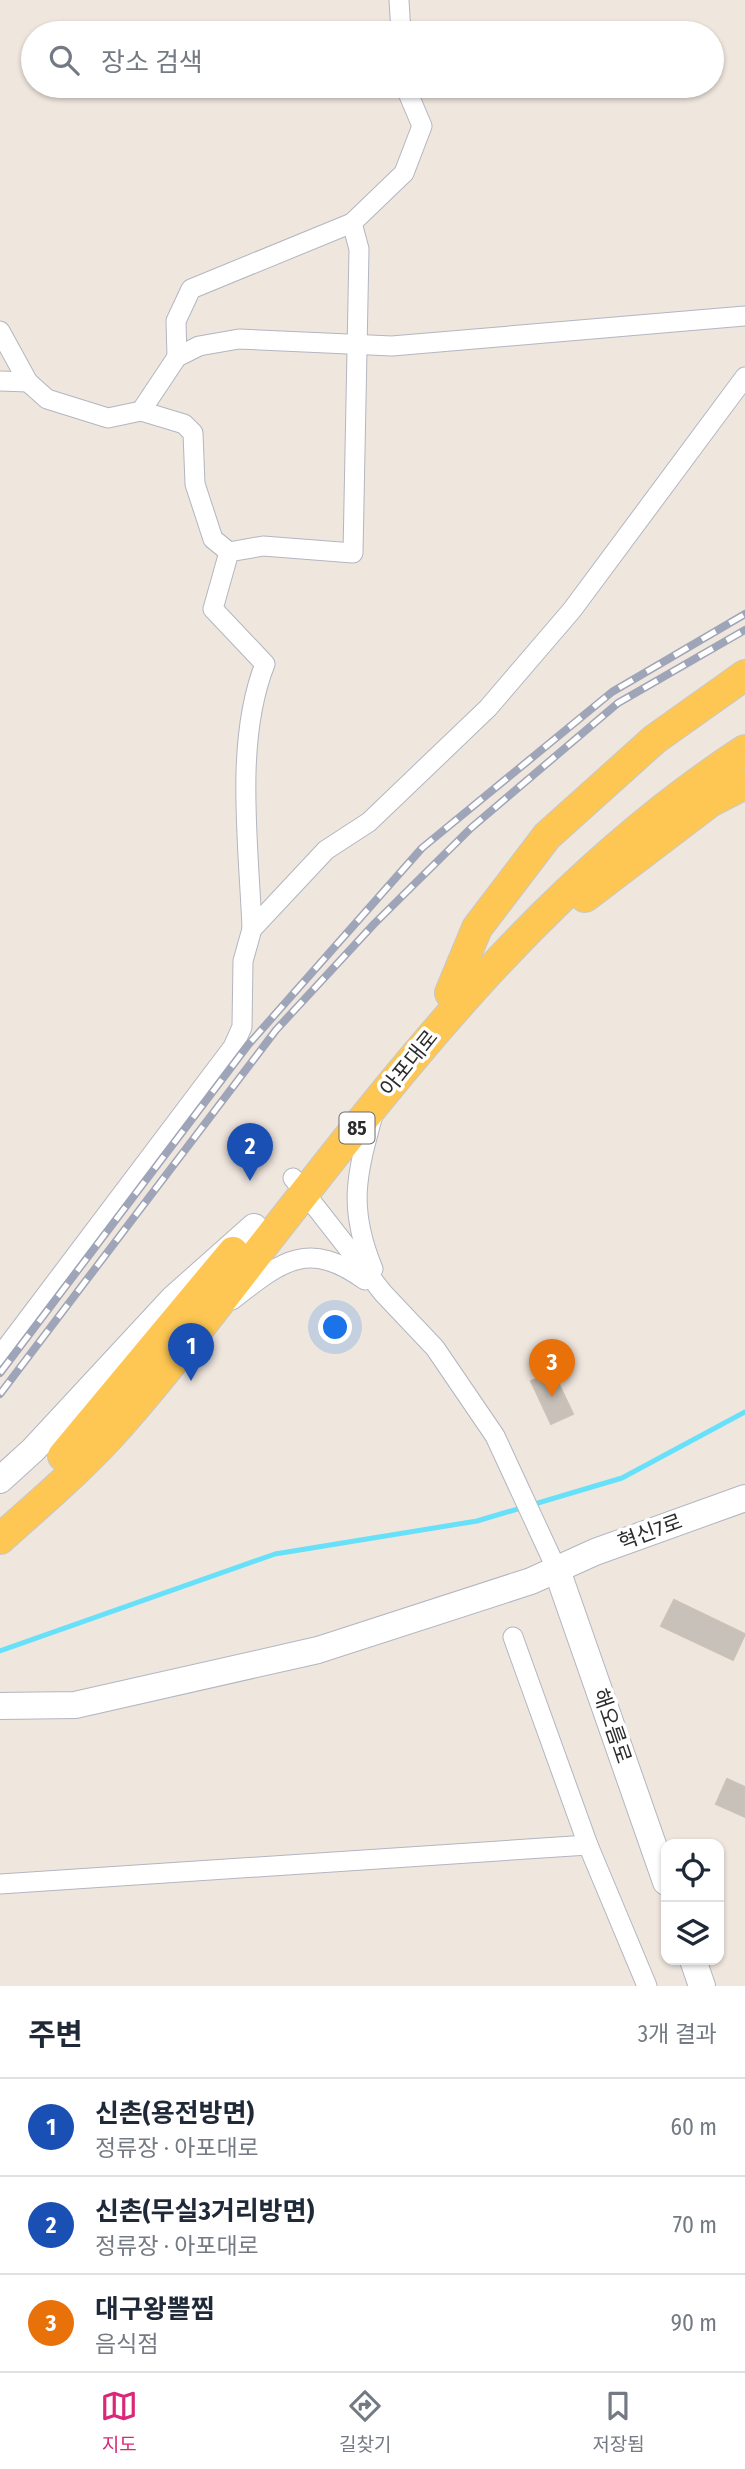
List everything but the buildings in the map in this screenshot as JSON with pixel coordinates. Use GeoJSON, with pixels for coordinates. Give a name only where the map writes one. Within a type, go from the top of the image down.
{"type":"FeatureCollection","features":[{"type":"Feature","properties":{"kind":"main road"},"geometry":{"type":"LineString","coordinates":[[455,997],[477,928],[547,836],[654,739],[745,675]]}},
{"type":"Feature","properties":{"kind":"main road","name":"아포대로"},"geometry":{"type":"LineString","coordinates":[[0,1514],[71,1448],[254,1227],[299,1186],[379,1101],[512,921],[576,859],[635,810],[745,730]]}},
{"type":"Feature","properties":{"kind":"main road","name":"아포대로"},"geometry":{"type":"LineString","coordinates":[[0,1539],[60,1485],[118,1427],[205,1320],[299,1186],[455,997],[586,872],[682,794],[745,750]]}},
{"type":"Feature","properties":{"kind":"main road"},"geometry":{"type":"LineString","coordinates":[[455,997],[489,980],[573,906],[710,802],[745,784]]}},
{"type":"Feature","properties":{"kind":"street"},"geometry":{"type":"LineString","coordinates":[[398,0],[400,21]]}},
{"type":"Feature","properties":{"kind":"street"},"geometry":{"type":"LineString","coordinates":[[177,357],[176,321],[191,289],[352,223],[404,173],[422,126],[410,98]]}},
{"type":"Feature","properties":{"kind":"street"},"geometry":{"type":"LineString","coordinates":[[229,552],[263,546],[353,553],[359,249],[352,223]]}},
{"type":"Feature","properties":{"kind":"street"},"geometry":{"type":"LineString","coordinates":[[141,411],[177,357],[199,346],[239,339],[392,346],[745,316]]}},
{"type":"Feature","properties":{"kind":"street"},"geometry":{"type":"LineString","coordinates":[[0,331],[28,382],[47,399],[108,418],[141,411],[184,424],[193,433],[195,484],[214,539],[229,552]]}},
{"type":"Feature","properties":{"kind":"street"},"geometry":{"type":"LineString","coordinates":[[252,929],[326,850],[369,822],[488,708],[572,610],[745,377]]}},
{"type":"Feature","properties":{"kind":"street"},"geometry":{"type":"LineString","coordinates":[[0,381],[28,382]]}},
{"type":"Feature","properties":{"kind":"street"},"geometry":{"type":"LineString","coordinates":[[0,1356],[233,1047],[242,1027],[243,961],[252,929],[246,745],[253,694],[265,664],[213,609],[229,552]]}},
{"type":"Feature","properties":{"kind":"street"},"geometry":{"type":"LineString","coordinates":[[379,1101],[362,1154],[357,1181],[357,1215],[359,1235],[383,1293]]}},
{"type":"Feature","properties":{"kind":"street"},"geometry":{"type":"LineString","coordinates":[[299,1186],[383,1293],[435,1348],[495,1436],[557,1570]]}},
{"type":"Feature","properties":{"kind":"street"},"geometry":{"type":"LineString","coordinates":[[0,1480],[33,1450],[173,1298],[254,1227]]}},
{"type":"Feature","properties":{"kind":"street"},"geometry":{"type":"LineString","coordinates":[[205,1320],[266,1274],[295,1259],[331,1259],[383,1293]]}},
{"type":"Feature","properties":{"kind":"street"},"geometry":{"type":"LineString","coordinates":[[0,1547],[60,1485]]}},
{"type":"Feature","properties":{"kind":"street","name":"혁신7로"},"geometry":{"type":"LineString","coordinates":[[0,1706],[75,1705],[318,1650],[557,1570],[595,1552],[745,1499]]}},
{"type":"Feature","properties":{"kind":"street","name":"해오름로"},"geometry":{"type":"LineString","coordinates":[[557,1570],[661,1868]]}},
{"type":"Feature","properties":{"kind":"street"},"geometry":{"type":"LineString","coordinates":[[513,1637],[589,1845],[647,1986]]}},
{"type":"Feature","properties":{"kind":"street"},"geometry":{"type":"LineString","coordinates":[[0,1884],[589,1845]]}},
{"type":"Feature","properties":{"kind":"street"},"geometry":{"type":"LineString","coordinates":[[695,1965],[702,1986]]}},
{"type":"Feature","properties":{"kind":"waterway"},"geometry":{"type":"LineString","coordinates":[[0,1651],[275,1554],[477,1521],[622,1478],[745,1412]]}},
{"type":"Feature","properties":{"kind":"railway"},"geometry":{"type":"LineString","coordinates":[[0,1373],[248,1045],[422,848],[612,692],[745,614]]}},
{"type":"Feature","properties":{"kind":"railway"},"geometry":{"type":"LineString","coordinates":[[0,1394],[276,1030],[374,924],[471,828],[618,703],[745,630]]}},
{"type":"Feature","properties":{"kind":"place","name":"신촌(무실3거리방면)"},"geometry":{"type":"Point","coordinates":[250,1181]}},
{"type":"Feature","properties":{"kind":"place","name":"신촌(용전방면)"},"geometry":{"type":"Point","coordinates":[191,1381]}},
{"type":"Feature","properties":{"kind":"place","name":"대구왕뽈찜"},"geometry":{"type":"Point","coordinates":[552,1397]}}]}
